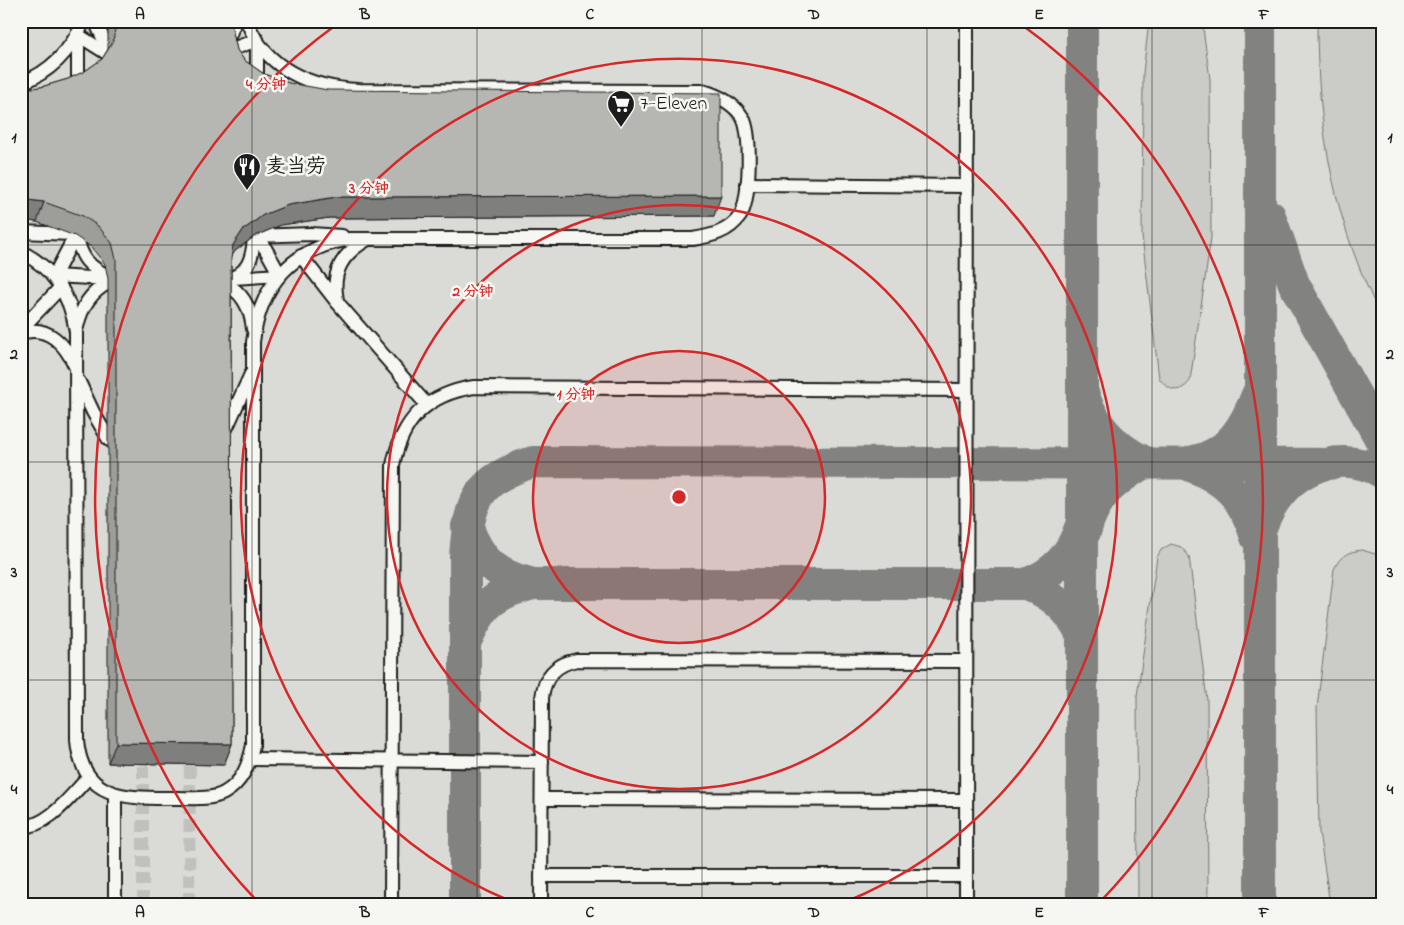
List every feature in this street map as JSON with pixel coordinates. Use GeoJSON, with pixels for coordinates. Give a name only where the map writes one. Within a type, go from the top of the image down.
{"type":"FeatureCollection","features":[{"type":"Feature","properties":{"kind":"lane"},"geometry":{"type":"LineString","coordinates":[[21,83],[41,74],[60,60],[78,35],[84,21]]}},
{"type":"Feature","properties":{"kind":"lane"},"geometry":{"type":"LineString","coordinates":[[95,21],[108,54]]}},
{"type":"Feature","properties":{"kind":"lane"},"geometry":{"type":"LineString","coordinates":[[229,56],[235,21]]}},
{"type":"Feature","properties":{"kind":"lane"},"geometry":{"type":"LineString","coordinates":[[247,21],[257,40],[276,63],[306,81],[322,86],[359,90],[703,91],[719,96],[732,104],[743,119],[747,133],[746,202],[740,216],[728,228],[714,236],[694,239],[368,239],[333,242],[301,256],[280,275],[260,312],[253,342]]}},
{"type":"Feature","properties":{"kind":"lane"},"geometry":{"type":"LineString","coordinates":[[966,904],[967,21]]}},
{"type":"Feature","properties":{"kind":"lane"},"geometry":{"type":"LineString","coordinates":[[78,35],[108,54]]}},
{"type":"Feature","properties":{"kind":"lane"},"geometry":{"type":"LineString","coordinates":[[78,35],[78,91],[91,67],[108,54]]}},
{"type":"Feature","properties":{"kind":"lane"},"geometry":{"type":"LineString","coordinates":[[229,56],[257,40]]}},
{"type":"Feature","properties":{"kind":"lane"},"geometry":{"type":"LineString","coordinates":[[229,56],[248,70],[257,89],[257,40]]}},
{"type":"Feature","properties":{"kind":"lane"},"geometry":{"type":"LineString","coordinates":[[315,98],[359,90]]}},
{"type":"Feature","properties":{"kind":"lane"},"geometry":{"type":"LineString","coordinates":[[747,184],[966,186]]}},
{"type":"Feature","properties":{"kind":"lane"},"geometry":{"type":"LineString","coordinates":[[21,232],[75,236]]}},
{"type":"Feature","properties":{"kind":"lane"},"geometry":{"type":"LineString","coordinates":[[254,236],[311,234],[368,239]]}},
{"type":"Feature","properties":{"kind":"lane"},"geometry":{"type":"LineString","coordinates":[[54,276],[75,236]]}},
{"type":"Feature","properties":{"kind":"lane"},"geometry":{"type":"LineString","coordinates":[[75,236],[86,263],[108,280]]}},
{"type":"Feature","properties":{"kind":"lane"},"geometry":{"type":"LineString","coordinates":[[254,236],[265,248],[280,275]]}},
{"type":"Feature","properties":{"kind":"lane"},"geometry":{"type":"LineString","coordinates":[[227,280],[240,274],[250,263],[254,236]]}},
{"type":"Feature","properties":{"kind":"lane"},"geometry":{"type":"LineString","coordinates":[[337,302],[335,278],[341,260],[353,247],[368,239]]}},
{"type":"Feature","properties":{"kind":"lane"},"geometry":{"type":"LineString","coordinates":[[21,252],[31,257],[54,276],[74,316],[76,332],[78,376],[76,740],[81,764],[89,777],[115,795],[136,798],[209,798],[222,794],[243,775],[250,759],[254,729],[253,342],[251,316],[247,305],[227,280]]}},
{"type":"Feature","properties":{"kind":"lane"},"geometry":{"type":"LineString","coordinates":[[301,256],[337,302],[426,404]]}},
{"type":"Feature","properties":{"kind":"lane"},"geometry":{"type":"LineString","coordinates":[[227,280],[280,275]]}},
{"type":"Feature","properties":{"kind":"lane"},"geometry":{"type":"LineString","coordinates":[[54,276],[108,280]]}},
{"type":"Feature","properties":{"kind":"lane"},"geometry":{"type":"LineString","coordinates":[[76,332],[79,320],[88,301],[108,280]]}},
{"type":"Feature","properties":{"kind":"lane"},"geometry":{"type":"LineString","coordinates":[[21,329],[61,287]]}},
{"type":"Feature","properties":{"kind":"lane"},"geometry":{"type":"LineString","coordinates":[[21,333],[34,331],[54,338],[70,354],[92,412],[109,440]]}},
{"type":"Feature","properties":{"kind":"lane"},"geometry":{"type":"LineString","coordinates":[[226,429],[253,369]]}},
{"type":"Feature","properties":{"kind":"lane"},"geometry":{"type":"LineString","coordinates":[[391,904],[393,466],[402,435],[426,404],[460,389],[474,387],[966,390]]}},
{"type":"Feature","properties":{"kind":"lane"},"geometry":{"type":"LineString","coordinates":[[542,904],[542,689],[550,674],[566,662],[583,660],[966,661]]}},
{"type":"Feature","properties":{"kind":"lane"},"geometry":{"type":"LineString","coordinates":[[250,759],[542,762]]}},
{"type":"Feature","properties":{"kind":"lane"},"geometry":{"type":"LineString","coordinates":[[21,827],[33,826],[44,820],[89,777]]}},
{"type":"Feature","properties":{"kind":"lane"},"geometry":{"type":"LineString","coordinates":[[115,795],[115,904]]}},
{"type":"Feature","properties":{"kind":"lane"},"geometry":{"type":"LineString","coordinates":[[542,800],[966,800]]}},
{"type":"Feature","properties":{"kind":"lane"},"geometry":{"type":"LineString","coordinates":[[542,876],[966,876]]}},
{"type":"Feature","properties":{"kind":"shaded area"},"geometry":{"type":"Polygon","coordinates":[[[21,21],[1383,21],[1383,904],[21,904],[21,21]]]}},
{"type":"Feature","properties":{"kind":"shaded area"},"geometry":{"type":"Polygon","coordinates":[[[1149,21],[1202,21],[1210,79],[1211,238],[1190,381],[1178,390],[1170,388],[1159,378],[1142,236],[1143,73],[1149,21]]]}},
{"type":"Feature","properties":{"kind":"shaded area"},"geometry":{"type":"Polygon","coordinates":[[[1317,21],[1383,21],[1383,320],[1352,248],[1332,175],[1320,100],[1317,21]]]}},
{"type":"Feature","properties":{"kind":"shaded area"},"geometry":{"type":"Polygon","coordinates":[[[1171,544],[1181,547],[1189,556],[1207,700],[1208,904],[1138,904],[1137,696],[1157,557],[1161,550],[1171,544]]]}},
{"type":"Feature","properties":{"kind":"shaded area"},"geometry":{"type":"Polygon","coordinates":[[[1362,550],[1375,554],[1383,563],[1383,904],[1330,904],[1319,832],[1317,708],[1334,569],[1339,560],[1345,555],[1362,550]]]}},
{"type":"Feature","properties":{"kind":"building"},"geometry":{"type":"Polygon","coordinates":[[[115,21],[232,21],[237,50],[244,60],[264,74],[289,83],[328,90],[721,93],[721,196],[336,197],[288,205],[263,215],[243,230],[233,245],[231,259],[232,744],[116,743],[116,259],[112,243],[98,226],[83,216],[44,202],[21,199],[21,89],[41,87],[68,79],[85,71],[102,59],[113,42],[115,21]]]}},
{"type":"Feature","properties":{"kind":"taxiway"},"geometry":{"type":"LineString","coordinates":[[1082,21],[1082,904]]}},
{"type":"Feature","properties":{"kind":"taxiway"},"geometry":{"type":"LineString","coordinates":[[1260,21],[1260,904]]}},
{"type":"Feature","properties":{"kind":"taxiway"},"geometry":{"type":"LineString","coordinates":[[1270,216],[1294,284],[1383,444]]}},
{"type":"Feature","properties":{"kind":"taxiway"},"geometry":{"type":"LineString","coordinates":[[1083,393],[1087,405],[1107,434],[1124,450],[1145,462]]}},
{"type":"Feature","properties":{"kind":"taxiway"},"geometry":{"type":"LineString","coordinates":[[1194,461],[1217,452],[1234,437],[1241,428],[1257,395]]}},
{"type":"Feature","properties":{"kind":"taxiway"},"geometry":{"type":"LineString","coordinates":[[465,904],[465,557],[469,521],[474,507],[488,485],[499,476],[533,462],[1329,464]]}},
{"type":"Feature","properties":{"kind":"taxiway"},"geometry":{"type":"LineString","coordinates":[[1085,532],[1094,508],[1107,490],[1145,462]]}},
{"type":"Feature","properties":{"kind":"taxiway"},"geometry":{"type":"LineString","coordinates":[[1261,528],[1269,510],[1280,493],[1309,470],[1326,464],[1345,462],[1364,465],[1383,473]]}},
{"type":"Feature","properties":{"kind":"taxiway"},"geometry":{"type":"LineString","coordinates":[[1189,465],[1214,477],[1232,492],[1246,511],[1256,537]]}},
{"type":"Feature","properties":{"kind":"taxiway"},"geometry":{"type":"LineString","coordinates":[[465,643],[477,619],[490,603],[508,592],[534,584],[1026,584],[1036,580],[1061,562],[1077,536],[1081,525]]}},
{"type":"Feature","properties":{"kind":"taxiway"},"geometry":{"type":"LineString","coordinates":[[467,526],[478,549],[492,566],[509,576],[534,584]]}},
{"type":"Feature","properties":{"kind":"taxiway"},"geometry":{"type":"LineString","coordinates":[[1026,584],[1052,598],[1066,610],[1082,635]]}},
{"type":"Feature","properties":{"kind":"tunnel"},"geometry":{"type":"LineString","coordinates":[[143,746],[143,904]]}},
{"type":"Feature","properties":{"kind":"tunnel"},"geometry":{"type":"LineString","coordinates":[[189,904],[190,749]]}},
{"type":"Feature","properties":{"kind":"place","name":"7-Eleven"},"geometry":{"type":"Point","coordinates":[621,128]}},
{"type":"Feature","properties":{"kind":"place","name":"麦当劳"},"geometry":{"type":"Point","coordinates":[247,191]}}]}
